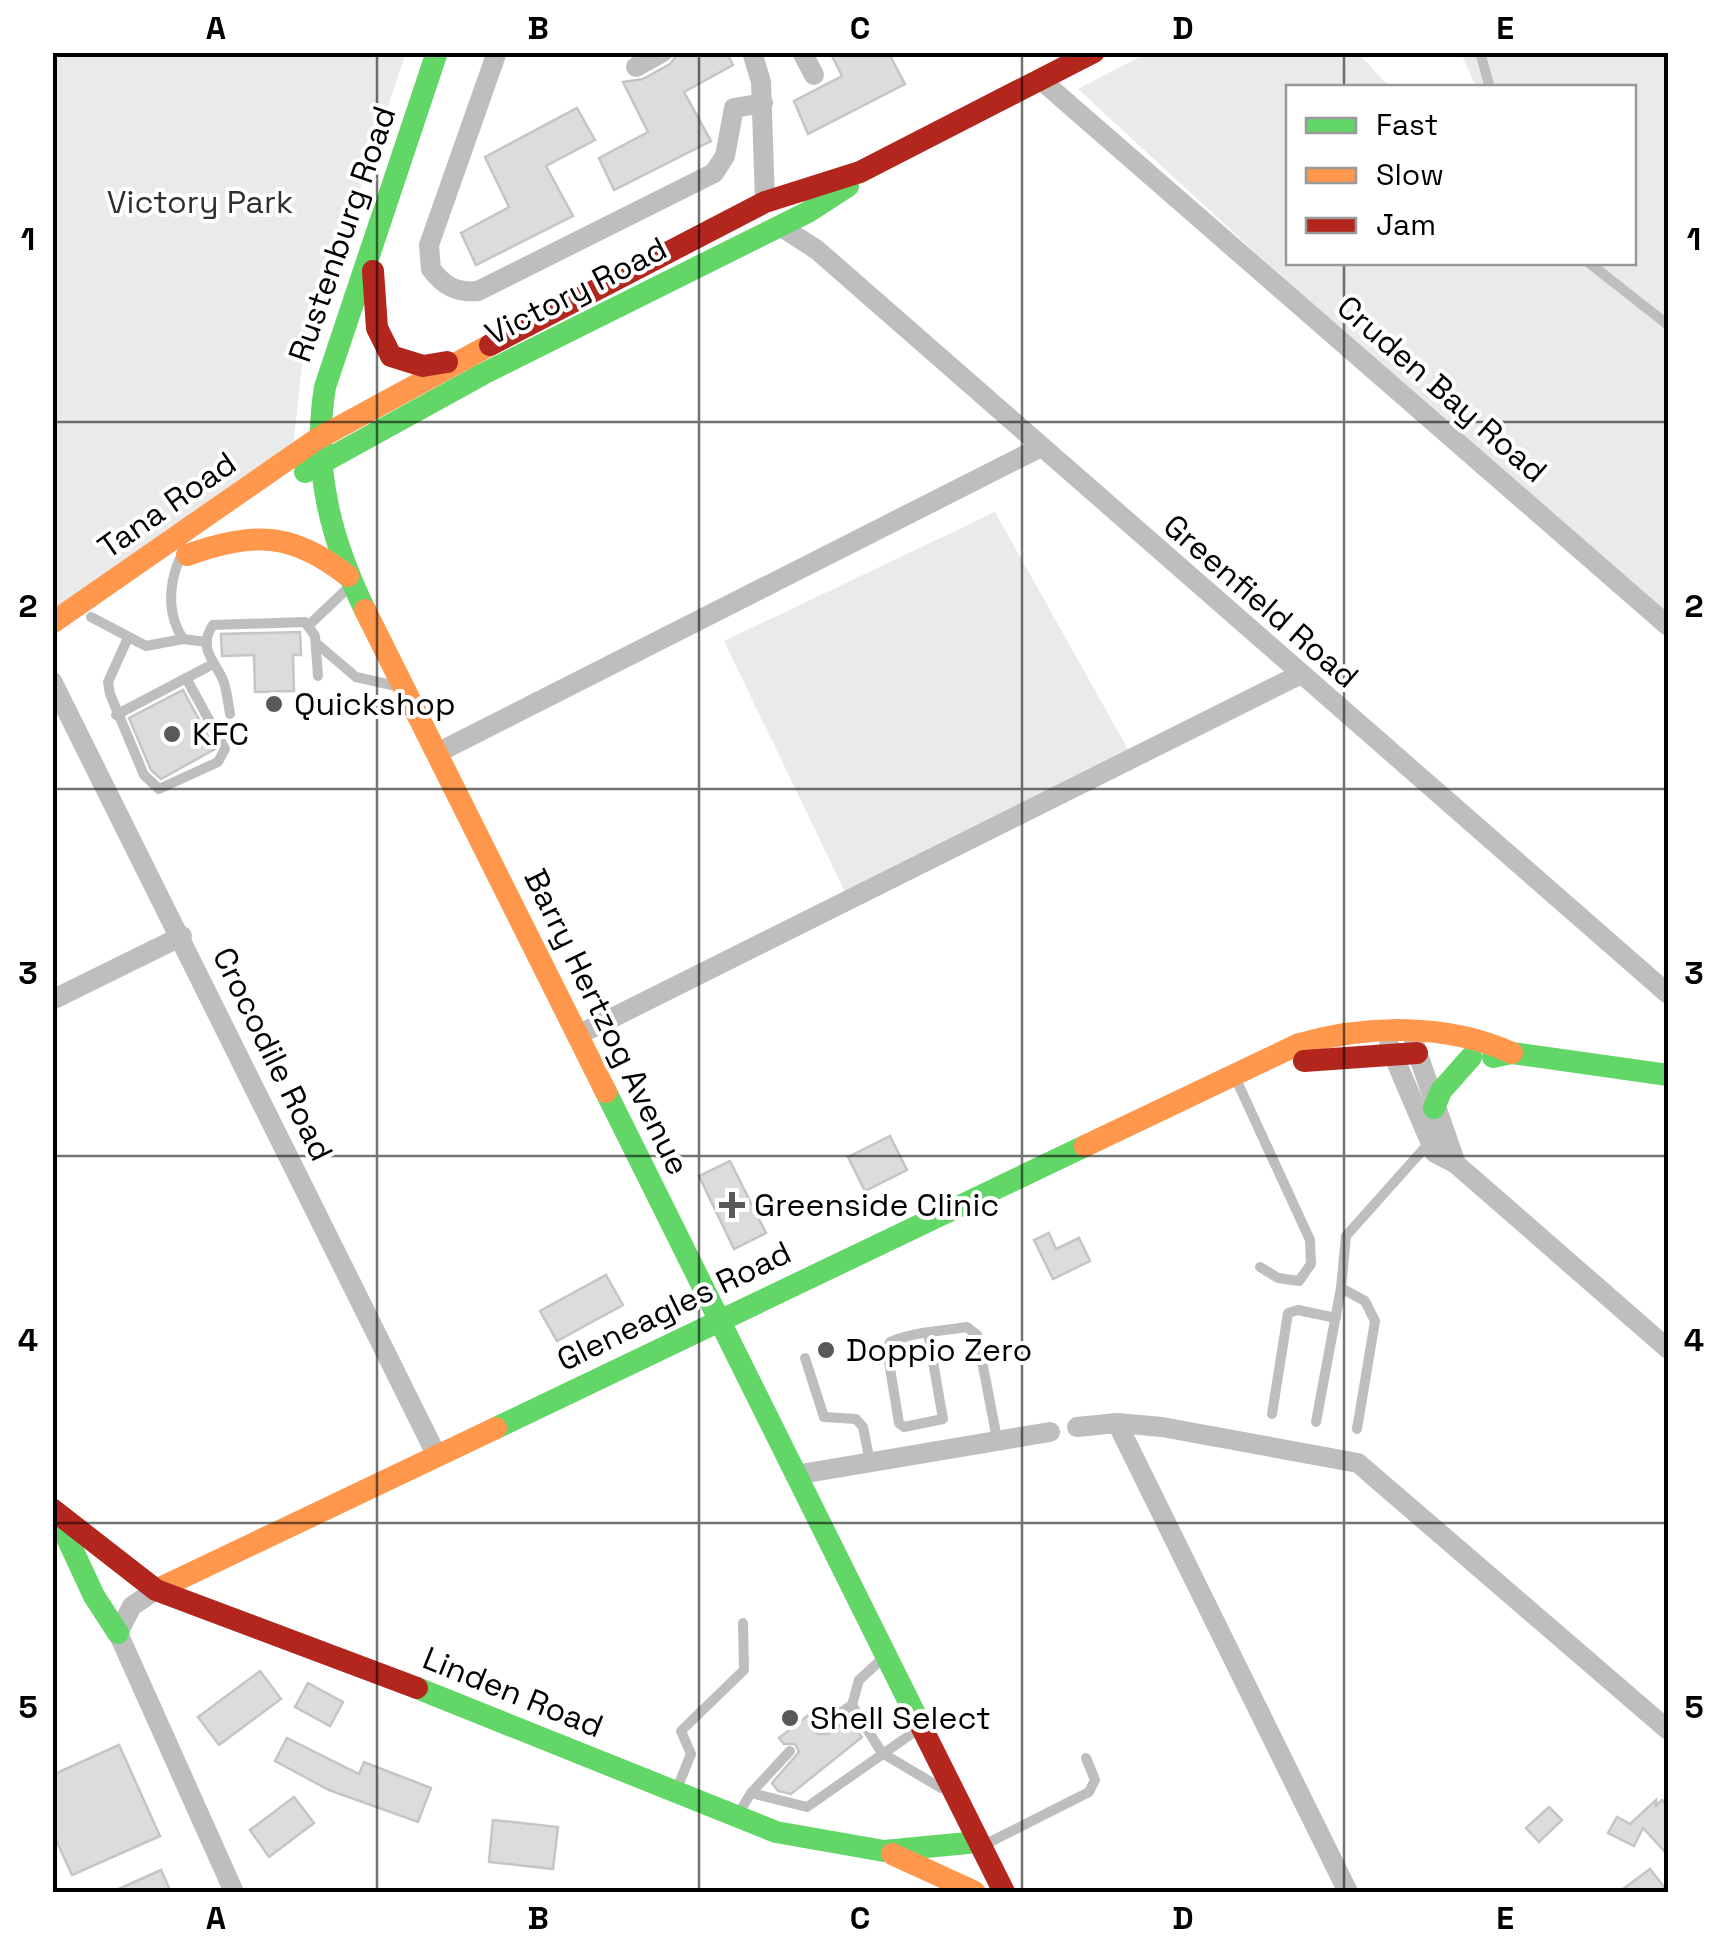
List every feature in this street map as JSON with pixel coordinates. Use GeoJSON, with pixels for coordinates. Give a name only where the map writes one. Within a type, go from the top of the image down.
{"type":"FeatureCollection","features":[{"type":"Feature","properties":{"kind":"main road","name":"Rustenburg Road"},"geometry":{"type":"LineString","coordinates":[[317,439],[329,372],[438,52]]}},
{"type":"Feature","properties":{"kind":"main road","name":"Victory Road"},"geometry":{"type":"LineString","coordinates":[[318,463],[808,212],[854,179],[1094,52]]}},
{"type":"Feature","properties":{"kind":"main road","name":"Victory Road"},"geometry":{"type":"LineString","coordinates":[[317,439],[467,356],[765,202],[854,179]]}},
{"type":"Feature","properties":{"kind":"main road"},"geometry":{"type":"LineString","coordinates":[[694,268],[754,227],[765,202]]}},
{"type":"Feature","properties":{"kind":"main road"},"geometry":{"type":"LineString","coordinates":[[374,242],[372,313],[385,350],[400,361],[422,365],[467,356]]}},
{"type":"Feature","properties":{"kind":"main road","name":"Barry Hertzog Avenue"},"geometry":{"type":"LineString","coordinates":[[317,439],[326,511],[351,581],[1004,1892]]}},
{"type":"Feature","properties":{"kind":"main road","name":"Tana Road"},"geometry":{"type":"LineString","coordinates":[[52,623],[317,439]]}},
{"type":"Feature","properties":{"kind":"main road","name":"Tana Road"},"geometry":{"type":"LineString","coordinates":[[52,638],[91,618],[183,558],[318,463]]}},
{"type":"Feature","properties":{"kind":"main road"},"geometry":{"type":"LineString","coordinates":[[183,558],[228,541],[278,538],[322,554],[351,581]]}},
{"type":"Feature","properties":{"kind":"main road","name":"Gleneagles Road"},"geometry":{"type":"LineString","coordinates":[[156,1590],[1312,1040],[1483,1040],[1512,1054]]}},
{"type":"Feature","properties":{"kind":"main road","name":"Gleneagles Road"},"geometry":{"type":"LineString","coordinates":[[1414,1043],[1471,1057],[1512,1054],[1668,1076]]}},
{"type":"Feature","properties":{"kind":"main road"},"geometry":{"type":"LineString","coordinates":[[1434,1108],[1441,1092],[1471,1057]]}},
{"type":"Feature","properties":{"kind":"main road"},"geometry":{"type":"LineString","coordinates":[[53,1510],[94,1596],[118,1633]]}},
{"type":"Feature","properties":{"kind":"main road","name":"Linden Road"},"geometry":{"type":"LineString","coordinates":[[53,1510],[156,1590],[455,1702],[738,1817],[804,1839],[884,1851],[979,1844]]}},
{"type":"Feature","properties":{"kind":"main road"},"geometry":{"type":"LineString","coordinates":[[884,1851],[975,1892]]}},
{"type":"Feature","properties":{"kind":"street"},"geometry":{"type":"LineString","coordinates":[[496,52],[429,245],[430,269],[449,287],[462,292],[478,291],[714,173],[726,156],[734,108],[762,103]]}},
{"type":"Feature","properties":{"kind":"street"},"geometry":{"type":"LineString","coordinates":[[636,68],[664,52]]}},
{"type":"Feature","properties":{"kind":"street"},"geometry":{"type":"LineString","coordinates":[[802,52],[814,75]]}},
{"type":"Feature","properties":{"kind":"street"},"geometry":{"type":"LineString","coordinates":[[754,53],[762,103],[765,202]]}},
{"type":"Feature","properties":{"kind":"street","name":"Cruden Bay Road"},"geometry":{"type":"LineString","coordinates":[[1040,80],[1668,626]]}},
{"type":"Feature","properties":{"kind":"street"},"geometry":{"type":"LineString","coordinates":[[808,212],[807,227],[818,250]]}},
{"type":"Feature","properties":{"kind":"street","name":"Greenfield Road"},"geometry":{"type":"LineString","coordinates":[[780,226],[818,250],[1039,448],[1668,994]]}},
{"type":"Feature","properties":{"kind":"street"},"geometry":{"type":"LineString","coordinates":[[438,752],[1039,448]]}},
{"type":"Feature","properties":{"kind":"street"},"geometry":{"type":"LineString","coordinates":[[578,1035],[1301,674]]}},
{"type":"Feature","properties":{"kind":"street","name":"Crocodile Road"},"geometry":{"type":"LineString","coordinates":[[52,680],[437,1456]]}},
{"type":"Feature","properties":{"kind":"street"},"geometry":{"type":"LineString","coordinates":[[52,1000],[182,936]]}},
{"type":"Feature","properties":{"kind":"street"},"geometry":{"type":"LineString","coordinates":[[1388,1043],[1434,1153],[1456,1164],[1668,1349]]}},
{"type":"Feature","properties":{"kind":"street"},"geometry":{"type":"LineString","coordinates":[[1414,1043],[1456,1164]]}},
{"type":"Feature","properties":{"kind":"street"},"geometry":{"type":"LineString","coordinates":[[1077,1427],[1117,1422],[1358,1463],[1668,1730]]}},
{"type":"Feature","properties":{"kind":"street"},"geometry":{"type":"LineString","coordinates":[[1117,1422],[1348,1892]]}},
{"type":"Feature","properties":{"kind":"street"},"geometry":{"type":"LineString","coordinates":[[795,1476],[1050,1432]]}},
{"type":"Feature","properties":{"kind":"street"},"geometry":{"type":"LineString","coordinates":[[156,1590],[132,1606],[118,1633],[234,1892]]}},
{"type":"Feature","properties":{"kind":"lane"},"geometry":{"type":"LineString","coordinates":[[1480,52],[1489,85]]}},
{"type":"Feature","properties":{"kind":"lane"},"geometry":{"type":"LineString","coordinates":[[1592,265],[1668,325]]}},
{"type":"Feature","properties":{"kind":"lane"},"geometry":{"type":"LineString","coordinates":[[183,558],[170,593],[174,624],[183,639]]}},
{"type":"Feature","properties":{"kind":"lane"},"geometry":{"type":"LineString","coordinates":[[308,625],[351,581]]}},
{"type":"Feature","properties":{"kind":"lane"},"geometry":{"type":"LineString","coordinates":[[91,618],[127,640],[156,647],[183,639],[207,642]]}},
{"type":"Feature","properties":{"kind":"lane"},"geometry":{"type":"LineString","coordinates":[[230,714],[223,679],[211,665],[207,642],[210,629],[224,622],[300,621],[308,625],[316,643],[318,676]]}},
{"type":"Feature","properties":{"kind":"lane"},"geometry":{"type":"LineString","coordinates":[[127,640],[108,682],[116,715],[152,786],[159,789],[175,785],[218,762],[225,749],[186,678]]}},
{"type":"Feature","properties":{"kind":"lane"},"geometry":{"type":"LineString","coordinates":[[316,643],[366,682],[406,687]]}},
{"type":"Feature","properties":{"kind":"lane"},"geometry":{"type":"LineString","coordinates":[[116,715],[211,665]]}},
{"type":"Feature","properties":{"kind":"lane"},"geometry":{"type":"LineString","coordinates":[[1235,1076],[1310,1240],[1311,1264],[1298,1281],[1278,1278],[1260,1268]]}},
{"type":"Feature","properties":{"kind":"lane"},"geometry":{"type":"LineString","coordinates":[[1316,1422],[1342,1288],[1346,1236],[1430,1142]]}},
{"type":"Feature","properties":{"kind":"lane"},"geometry":{"type":"LineString","coordinates":[[1342,1288],[1365,1302],[1376,1322],[1358,1429]]}},
{"type":"Feature","properties":{"kind":"lane"},"geometry":{"type":"LineString","coordinates":[[1272,1414],[1288,1314],[1298,1310],[1336,1318]]}},
{"type":"Feature","properties":{"kind":"lane"},"geometry":{"type":"LineString","coordinates":[[928,1333],[943,1419],[904,1427],[898,1421],[887,1346],[896,1339],[928,1333],[967,1327],[975,1331],[998,1439]]}},
{"type":"Feature","properties":{"kind":"lane"},"geometry":{"type":"LineString","coordinates":[[805,1358],[821,1412],[828,1418],[856,1419],[870,1462]]}},
{"type":"Feature","properties":{"kind":"lane"},"geometry":{"type":"LineString","coordinates":[[676,1792],[691,1754],[681,1731],[744,1670],[747,1648],[743,1623]]}},
{"type":"Feature","properties":{"kind":"lane"},"geometry":{"type":"LineString","coordinates":[[822,1726],[852,1704],[859,1680],[886,1656]]}},
{"type":"Feature","properties":{"kind":"lane"},"geometry":{"type":"LineString","coordinates":[[852,1704],[882,1753],[955,1795]]}},
{"type":"Feature","properties":{"kind":"lane"},"geometry":{"type":"LineString","coordinates":[[751,1794],[807,1807],[920,1728]]}},
{"type":"Feature","properties":{"kind":"lane"},"geometry":{"type":"LineString","coordinates":[[738,1817],[751,1794],[790,1751]]}},
{"type":"Feature","properties":{"kind":"lane"},"geometry":{"type":"LineString","coordinates":[[979,1844],[1089,1792],[1094,1780],[1086,1758]]}},
{"type":"Feature","properties":{"kind":"lane"},"geometry":{"type":"LineString","coordinates":[[804,1839],[807,1807]]}},
{"type":"Feature","properties":{"kind":"green space","name":"Victory Park"},"geometry":{"type":"Polygon","coordinates":[[[53,53],[406,53],[303,357],[291,467],[53,625],[53,53]]]}},
{"type":"Feature","properties":{"kind":"green space"},"geometry":{"type":"Polygon","coordinates":[[[1147,53],[1358,53],[1388,85],[1286,85],[1286,265],[1636,265],[1636,85],[1475,85],[1461,53],[1668,53],[1668,633],[1078,89],[1147,53]]]}},
{"type":"Feature","properties":{"kind":"green space"},"geometry":{"type":"Polygon","coordinates":[[[995,512],[1134,760],[847,896],[724,641],[995,512]]]}},
{"type":"Feature","properties":{"kind":"building"},"geometry":{"type":"Polygon","coordinates":[[[679,52],[726,52],[733,65],[684,92],[711,141],[614,190],[599,158],[648,132],[623,82],[643,79],[670,64],[679,52]]]}},
{"type":"Feature","properties":{"kind":"building"},"geometry":{"type":"Polygon","coordinates":[[[830,52],[888,52],[905,84],[808,134],[794,101],[842,76],[830,52]]]}},
{"type":"Feature","properties":{"kind":"building"},"geometry":{"type":"Polygon","coordinates":[[[577,108],[595,140],[546,166],[573,216],[476,265],[461,233],[509,207],[485,157],[577,108]]]}},
{"type":"Feature","properties":{"kind":"building"},"geometry":{"type":"Polygon","coordinates":[[[300,632],[301,655],[293,655],[294,691],[255,692],[254,655],[222,656],[221,634],[300,632]]]}},
{"type":"Feature","properties":{"kind":"building","name":"KFC"},"geometry":{"type":"Polygon","coordinates":[[[183,690],[215,749],[161,779],[151,770],[129,718],[183,690]]]}},
{"type":"Feature","properties":{"kind":"building"},"geometry":{"type":"Polygon","coordinates":[[[890,1136],[907,1170],[865,1191],[848,1157],[890,1136]]]}},
{"type":"Feature","properties":{"kind":"building","name":"Greenside Clinic"},"geometry":{"type":"Polygon","coordinates":[[[730,1161],[766,1233],[734,1249],[699,1176],[730,1161]]]}},
{"type":"Feature","properties":{"kind":"building"},"geometry":{"type":"Polygon","coordinates":[[[1049,1233],[1056,1249],[1079,1238],[1090,1261],[1053,1279],[1034,1240],[1049,1233]]]}},
{"type":"Feature","properties":{"kind":"building"},"geometry":{"type":"Polygon","coordinates":[[[606,1275],[623,1305],[557,1341],[540,1311],[606,1275]]]}},
{"type":"Feature","properties":{"kind":"building"},"geometry":{"type":"Polygon","coordinates":[[[260,1671],[281,1699],[219,1745],[198,1717],[260,1671]]]}},
{"type":"Feature","properties":{"kind":"building"},"geometry":{"type":"Polygon","coordinates":[[[308,1683],[343,1702],[330,1726],[295,1707],[308,1683]]]}},
{"type":"Feature","properties":{"kind":"building"},"geometry":{"type":"Polygon","coordinates":[[[811,1713],[818,1734],[828,1734],[848,1719],[862,1737],[791,1794],[778,1791],[772,1783],[799,1752],[795,1744],[784,1744],[779,1738],[811,1713]]]}},
{"type":"Feature","properties":{"kind":"building"},"geometry":{"type":"Polygon","coordinates":[[[287,1738],[359,1774],[364,1762],[431,1788],[418,1822],[329,1790],[275,1761],[287,1738]]]}},
{"type":"Feature","properties":{"kind":"building"},"geometry":{"type":"Polygon","coordinates":[[[119,1745],[160,1836],[72,1875],[52,1831],[52,1775],[119,1745]]]}},
{"type":"Feature","properties":{"kind":"building"},"geometry":{"type":"Polygon","coordinates":[[[294,1797],[314,1823],[269,1857],[250,1830],[294,1797]]]}},
{"type":"Feature","properties":{"kind":"building"},"geometry":{"type":"Polygon","coordinates":[[[1656,1800],[1656,1806],[1662,1800],[1668,1807],[1668,1855],[1643,1828],[1634,1846],[1608,1833],[1617,1817],[1630,1824],[1656,1800]]]}},
{"type":"Feature","properties":{"kind":"building"},"geometry":{"type":"Polygon","coordinates":[[[1549,1807],[1562,1820],[1539,1842],[1526,1828],[1549,1807]]]}},
{"type":"Feature","properties":{"kind":"building"},"geometry":{"type":"Polygon","coordinates":[[[493,1820],[558,1827],[553,1869],[489,1862],[493,1820]]]}},
{"type":"Feature","properties":{"kind":"building"},"geometry":{"type":"Polygon","coordinates":[[[1650,1869],[1668,1892],[1619,1892],[1650,1869]]]}},
{"type":"Feature","properties":{"kind":"building"},"geometry":{"type":"Polygon","coordinates":[[[161,1870],[171,1892],[112,1892],[161,1870]]]}},
{"type":"Feature","properties":{"kind":"traffic: fast"},"geometry":{"type":"LineString","coordinates":[[365,610],[342,556],[327,502],[321,445],[325,387],[437,52]]}},
{"type":"Feature","properties":{"kind":"traffic: fast"},"geometry":{"type":"LineString","coordinates":[[305,472],[483,374],[808,212],[848,186]]}},
{"type":"Feature","properties":{"kind":"traffic: fast"},"geometry":{"type":"LineString","coordinates":[[1493,1057],[1512,1053],[1668,1075]]}},
{"type":"Feature","properties":{"kind":"traffic: fast"},"geometry":{"type":"LineString","coordinates":[[1434,1108],[1441,1091],[1471,1057]]}},
{"type":"Feature","properties":{"kind":"traffic: fast"},"geometry":{"type":"LineString","coordinates":[[606,1092],[922,1728]]}},
{"type":"Feature","properties":{"kind":"traffic: fast"},"geometry":{"type":"LineString","coordinates":[[496,1428],[1085,1146]]}},
{"type":"Feature","properties":{"kind":"traffic: fast"},"geometry":{"type":"LineString","coordinates":[[55,1512],[94,1596],[118,1633]]}},
{"type":"Feature","properties":{"kind":"traffic: fast"},"geometry":{"type":"LineString","coordinates":[[417,1688],[776,1832],[884,1851],[978,1842]]}},
{"type":"Feature","properties":{"kind":"traffic: slow"},"geometry":{"type":"LineString","coordinates":[[52,623],[317,439],[490,345]]}},
{"type":"Feature","properties":{"kind":"traffic: slow"},"geometry":{"type":"LineString","coordinates":[[187,555],[232,542],[271,540],[308,550],[348,576]]}},
{"type":"Feature","properties":{"kind":"traffic: slow"},"geometry":{"type":"LineString","coordinates":[[365,610],[606,1092]]}},
{"type":"Feature","properties":{"kind":"traffic: slow"},"geometry":{"type":"LineString","coordinates":[[1085,1146],[1299,1044],[1325,1038],[1379,1031],[1434,1032],[1461,1036],[1512,1053]]}},
{"type":"Feature","properties":{"kind":"traffic: slow"},"geometry":{"type":"LineString","coordinates":[[156,1590],[496,1428]]}},
{"type":"Feature","properties":{"kind":"traffic: slow"},"geometry":{"type":"LineString","coordinates":[[892,1854],[975,1892]]}},
{"type":"Feature","properties":{"kind":"traffic: jam"},"geometry":{"type":"LineString","coordinates":[[490,345],[765,202],[860,172],[1094,52]]}},
{"type":"Feature","properties":{"kind":"traffic: jam"},"geometry":{"type":"LineString","coordinates":[[373,271],[377,328],[391,356],[423,366],[447,362]]}},
{"type":"Feature","properties":{"kind":"traffic: jam"},"geometry":{"type":"LineString","coordinates":[[1304,1061],[1417,1053]]}},
{"type":"Feature","properties":{"kind":"traffic: jam"},"geometry":{"type":"LineString","coordinates":[[52,1509],[156,1590],[417,1688]]}},
{"type":"Feature","properties":{"kind":"traffic: jam"},"geometry":{"type":"LineString","coordinates":[[922,1728],[1004,1892]]}},
{"type":"Feature","properties":{"kind":"place","name":"Quickshop"},"geometry":{"type":"Point","coordinates":[274,704]}},
{"type":"Feature","properties":{"kind":"place","name":"KFC"},"geometry":{"type":"Point","coordinates":[172,734]}},
{"type":"Feature","properties":{"kind":"place","name":"Greenside Clinic"},"geometry":{"type":"Point","coordinates":[732,1205]}},
{"type":"Feature","properties":{"kind":"place","name":"Doppio Zero"},"geometry":{"type":"Point","coordinates":[826,1350]}},
{"type":"Feature","properties":{"kind":"place","name":"Shell Select"},"geometry":{"type":"Point","coordinates":[790,1718]}}]}
